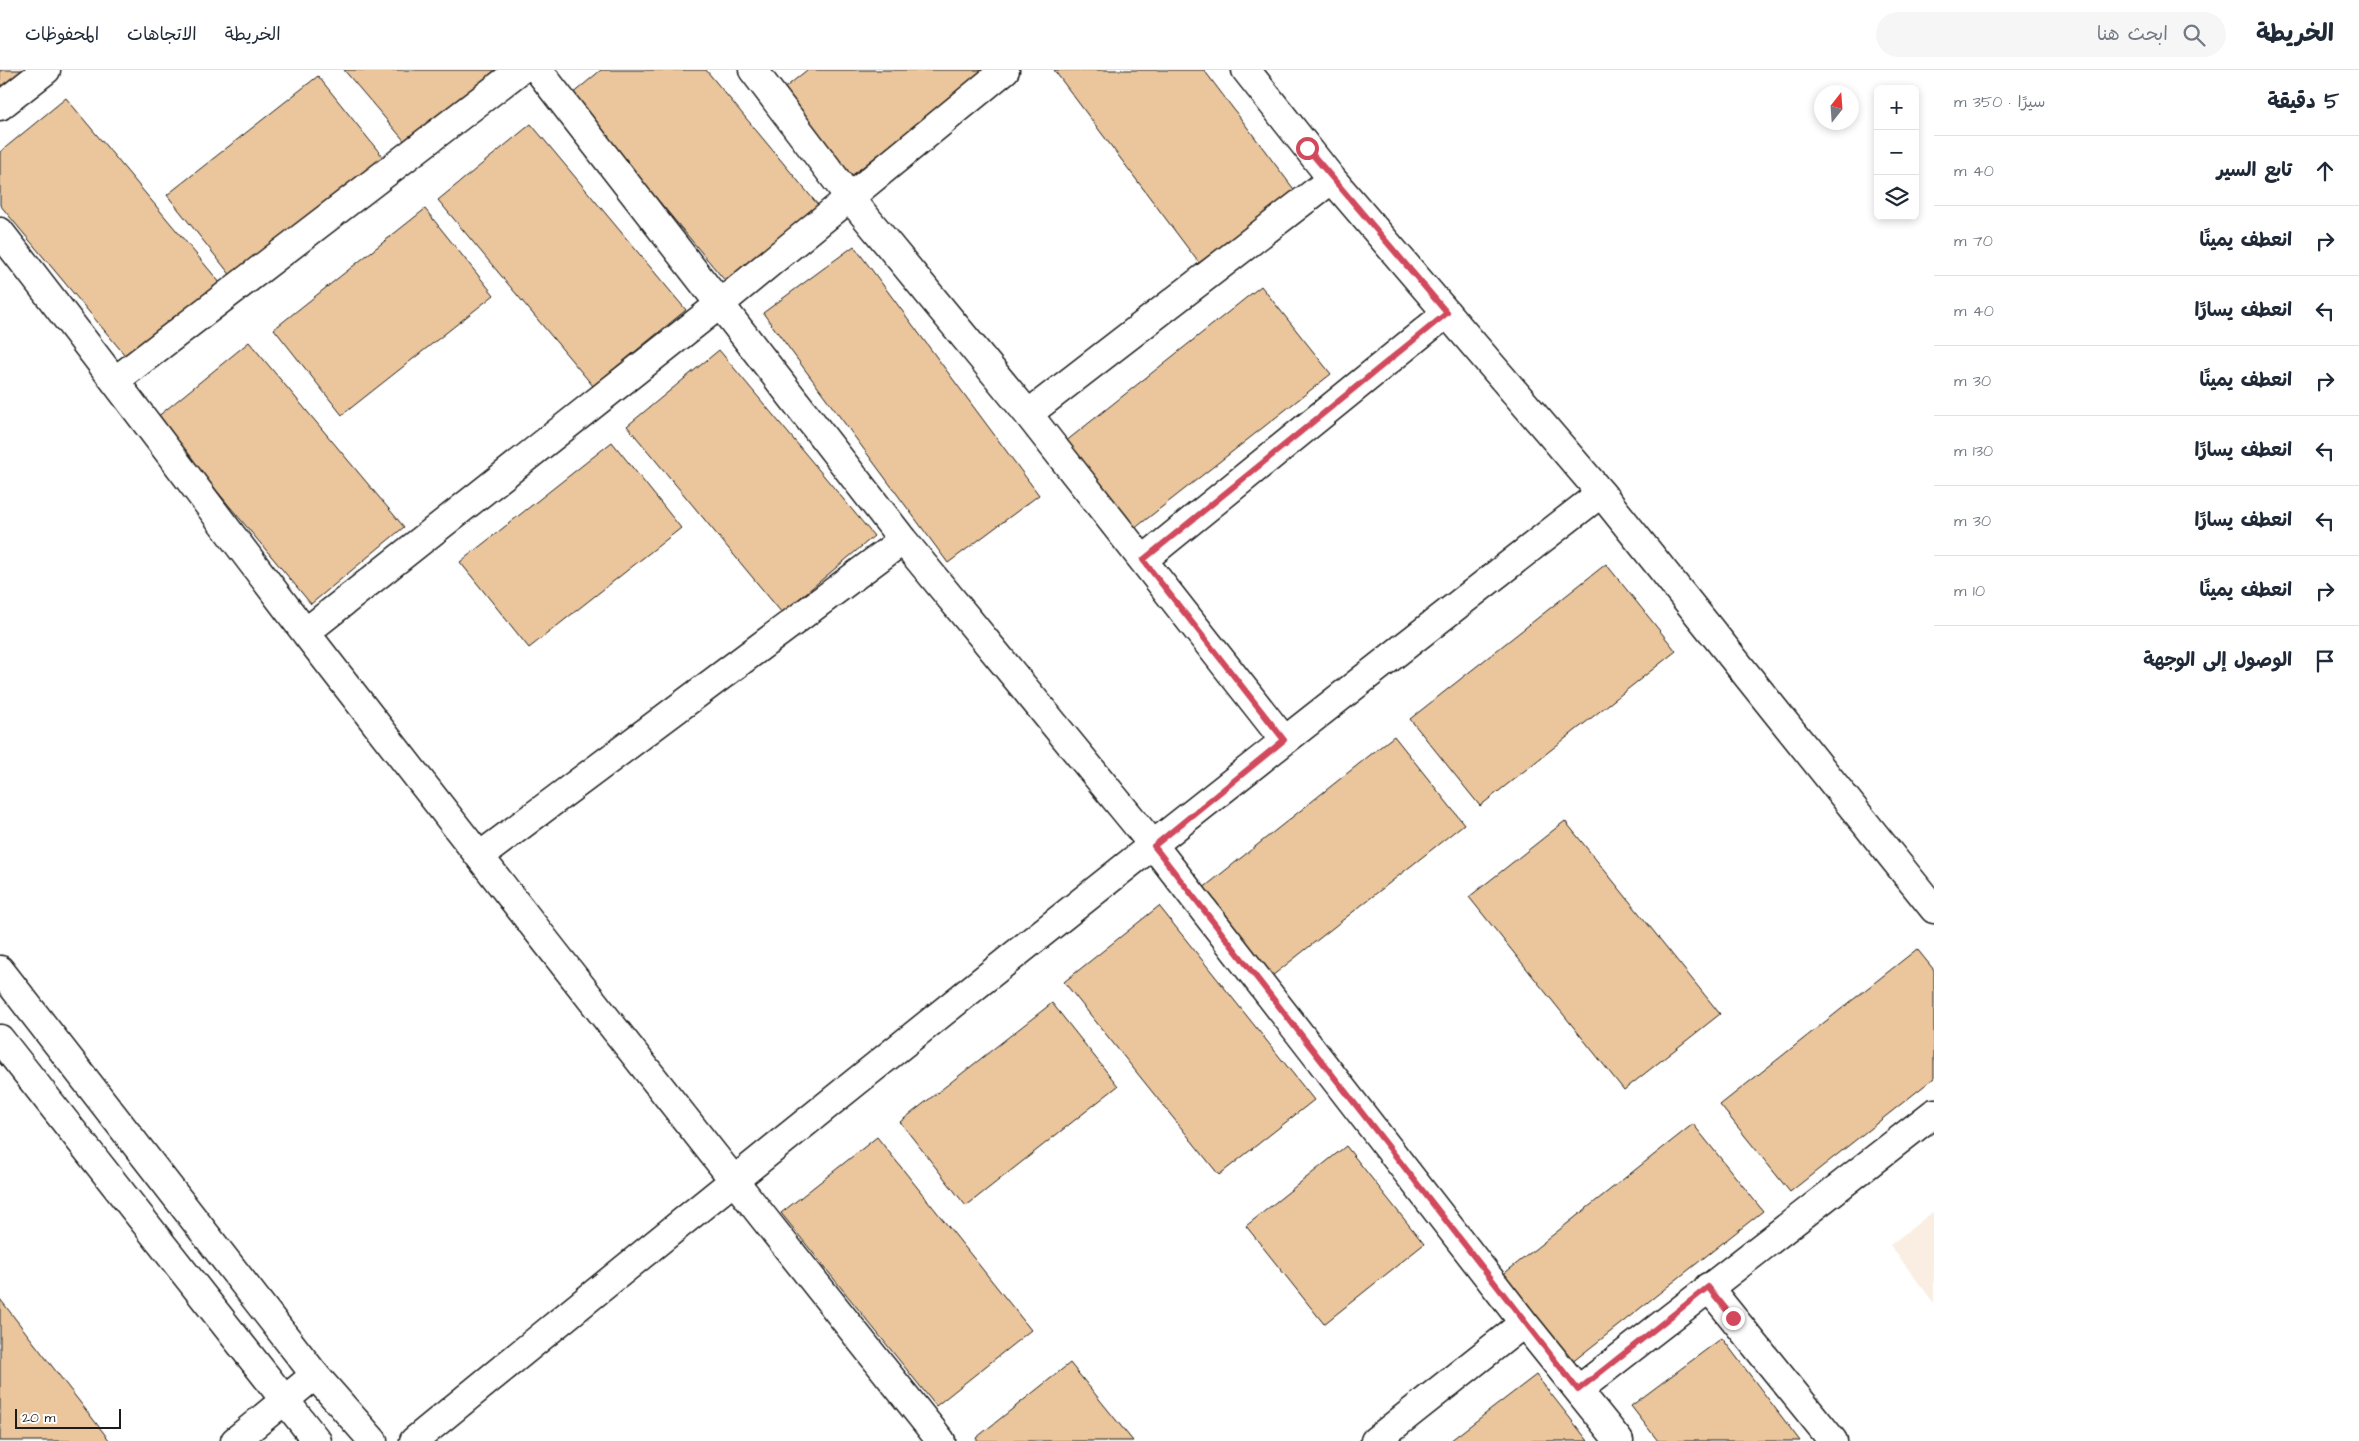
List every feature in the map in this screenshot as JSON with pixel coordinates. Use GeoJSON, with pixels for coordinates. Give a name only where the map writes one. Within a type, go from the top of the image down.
{"type":"FeatureCollection","features":[{"type":"Feature","properties":{"kind":"street"},"geometry":{"type":"LineString","coordinates":[[0,106],[46,70]]}},
{"type":"Feature","properties":{"kind":"street"},"geometry":{"type":"LineString","coordinates":[[116,380],[520,70]]}},
{"type":"Feature","properties":{"kind":"street"},"geometry":{"type":"LineString","coordinates":[[538,70],[903,540],[1154,846],[1524,1323],[1619,1441]]}},
{"type":"Feature","properties":{"kind":"street"},"geometry":{"type":"LineString","coordinates":[[753,70],[850,198],[1028,414],[1284,740]]}},
{"type":"Feature","properties":{"kind":"street"},"geometry":{"type":"LineString","coordinates":[[306,632],[720,304],[1006,70]]}},
{"type":"Feature","properties":{"kind":"street"},"geometry":{"type":"LineString","coordinates":[[1246,70],[1332,178],[1601,493],[1934,909]]}},
{"type":"Feature","properties":{"kind":"street"},"geometry":{"type":"LineString","coordinates":[[1028,414],[1332,178]]}},
{"type":"Feature","properties":{"kind":"street"},"geometry":{"type":"LineString","coordinates":[[0,232],[116,380],[306,632],[732,1180],[941,1441]]}},
{"type":"Feature","properties":{"kind":"street"},"geometry":{"type":"LineString","coordinates":[[1143,560],[1447,313]]}},
{"type":"Feature","properties":{"kind":"street"},"geometry":{"type":"LineString","coordinates":[[414,1441],[732,1180],[1154,846],[1284,740],[1601,493]]}},
{"type":"Feature","properties":{"kind":"street"},"geometry":{"type":"LineString","coordinates":[[480,856],[903,540]]}},
{"type":"Feature","properties":{"kind":"street"},"geometry":{"type":"LineString","coordinates":[[0,970],[315,1375],[373,1441]]}},
{"type":"Feature","properties":{"kind":"street"},"geometry":{"type":"LineString","coordinates":[[5,1055],[317,1441]]}},
{"type":"Feature","properties":{"kind":"street"},"geometry":{"type":"LineString","coordinates":[[1578,1390],[1934,1113]]}},
{"type":"Feature","properties":{"kind":"street"},"geometry":{"type":"LineString","coordinates":[[1708,1287],[1833,1441]]}},
{"type":"Feature","properties":{"kind":"street"},"geometry":{"type":"LineString","coordinates":[[1375,1441],[1524,1323]]}},
{"type":"Feature","properties":{"kind":"street"},"geometry":{"type":"LineString","coordinates":[[235,1441],[315,1375]]}},
{"type":"Feature","properties":{"kind":"shaded area"},"geometry":{"type":"Polygon","coordinates":[[[1934,1211],[1934,1303],[1890,1245],[1934,1211]]]}},
{"type":"Feature","properties":{"kind":"building"},"geometry":{"type":"Polygon","coordinates":[[[0,70],[29,70],[0,94],[0,70]]]}},
{"type":"Feature","properties":{"kind":"building"},"geometry":{"type":"Polygon","coordinates":[[[344,70],[496,70],[407,144],[344,70]]]}},
{"type":"Feature","properties":{"kind":"building"},"geometry":{"type":"Polygon","coordinates":[[[601,70],[706,70],[818,205],[726,282],[571,95],[601,70]]]}},
{"type":"Feature","properties":{"kind":"building"},"geometry":{"type":"Polygon","coordinates":[[[807,70],[985,70],[850,177],[781,91],[807,70]]]}},
{"type":"Feature","properties":{"kind":"building"},"geometry":{"type":"Polygon","coordinates":[[[1054,70],[1204,70],[1296,192],[1199,263],[1054,70]]]}},
{"type":"Feature","properties":{"kind":"building"},"geometry":{"type":"Polygon","coordinates":[[[318,76],[387,162],[236,282],[167,195],[318,76]]]}},
{"type":"Feature","properties":{"kind":"building"},"geometry":{"type":"Polygon","coordinates":[[[66,98],[221,284],[129,360],[0,205],[0,152],[66,98]]]}},
{"type":"Feature","properties":{"kind":"building"},"geometry":{"type":"Polygon","coordinates":[[[531,124],[686,310],[593,386],[438,200],[531,124]]]}},
{"type":"Feature","properties":{"kind":"building"},"geometry":{"type":"Polygon","coordinates":[[[425,209],[494,295],[342,415],[274,329],[425,209]]]}},
{"type":"Feature","properties":{"kind":"building"},"geometry":{"type":"Polygon","coordinates":[[[854,246],[1039,495],[948,563],[763,313],[854,246]]]}},
{"type":"Feature","properties":{"kind":"building"},"geometry":{"type":"Polygon","coordinates":[[[1261,286],[1331,374],[1134,529],[1065,442],[1261,286]]]}},
{"type":"Feature","properties":{"kind":"building"},"geometry":{"type":"Polygon","coordinates":[[[249,342],[404,527],[311,604],[156,418],[249,342]]]}},
{"type":"Feature","properties":{"kind":"building"},"geometry":{"type":"Polygon","coordinates":[[[719,350],[874,536],[782,613],[627,426],[719,350]]]}},
{"type":"Feature","properties":{"kind":"building"},"geometry":{"type":"Polygon","coordinates":[[[612,442],[681,528],[529,648],[460,562],[612,442]]]}},
{"type":"Feature","properties":{"kind":"building"},"geometry":{"type":"Polygon","coordinates":[[[1606,564],[1676,651],[1480,806],[1410,719],[1606,564]]]}},
{"type":"Feature","properties":{"kind":"building"},"geometry":{"type":"Polygon","coordinates":[[[1394,736],[1464,824],[1267,980],[1197,893],[1394,736]]]}},
{"type":"Feature","properties":{"kind":"building"},"geometry":{"type":"Polygon","coordinates":[[[1565,821],[1720,1014],[1624,1090],[1469,897],[1565,821]]]}},
{"type":"Feature","properties":{"kind":"building"},"geometry":{"type":"Polygon","coordinates":[[[1159,906],[1314,1100],[1219,1175],[1064,982],[1159,906]]]}},
{"type":"Feature","properties":{"kind":"building"},"geometry":{"type":"Polygon","coordinates":[[[1917,949],[1934,970],[1934,1078],[1790,1192],[1720,1105],[1917,949]]]}},
{"type":"Feature","properties":{"kind":"building"},"geometry":{"type":"Polygon","coordinates":[[[1052,1003],[1118,1086],[966,1206],[900,1122],[1052,1003]]]}},
{"type":"Feature","properties":{"kind":"building"},"geometry":{"type":"Polygon","coordinates":[[[1693,1124],[1763,1211],[1566,1367],[1496,1280],[1693,1124]]]}},
{"type":"Feature","properties":{"kind":"building"},"geometry":{"type":"Polygon","coordinates":[[[877,1137],[1031,1330],[936,1406],[781,1213],[877,1137]]]}},
{"type":"Feature","properties":{"kind":"building"},"geometry":{"type":"Polygon","coordinates":[[[1346,1146],[1424,1244],[1324,1324],[1246,1226],[1346,1146]]]}},
{"type":"Feature","properties":{"kind":"building"},"geometry":{"type":"Polygon","coordinates":[[[0,1299],[110,1441],[0,1441],[0,1299]]]}},
{"type":"Feature","properties":{"kind":"building"},"geometry":{"type":"Polygon","coordinates":[[[1722,1338],[1800,1441],[1658,1441],[1631,1406],[1722,1338]]]}},
{"type":"Feature","properties":{"kind":"building"},"geometry":{"type":"Polygon","coordinates":[[[1070,1363],[1133,1441],[978,1441],[976,1438],[1070,1363]]]}},
{"type":"Feature","properties":{"kind":"building"},"geometry":{"type":"Polygon","coordinates":[[[1536,1375],[1588,1441],[1450,1441],[1536,1375]]]}},
{"type":"Feature","properties":{"kind":"route"},"geometry":{"type":"LineString","coordinates":[[1307,148],[1447,313],[1143,560],[1284,740],[1154,846],[1578,1390],[1708,1287],[1733,1318]]}}]}
